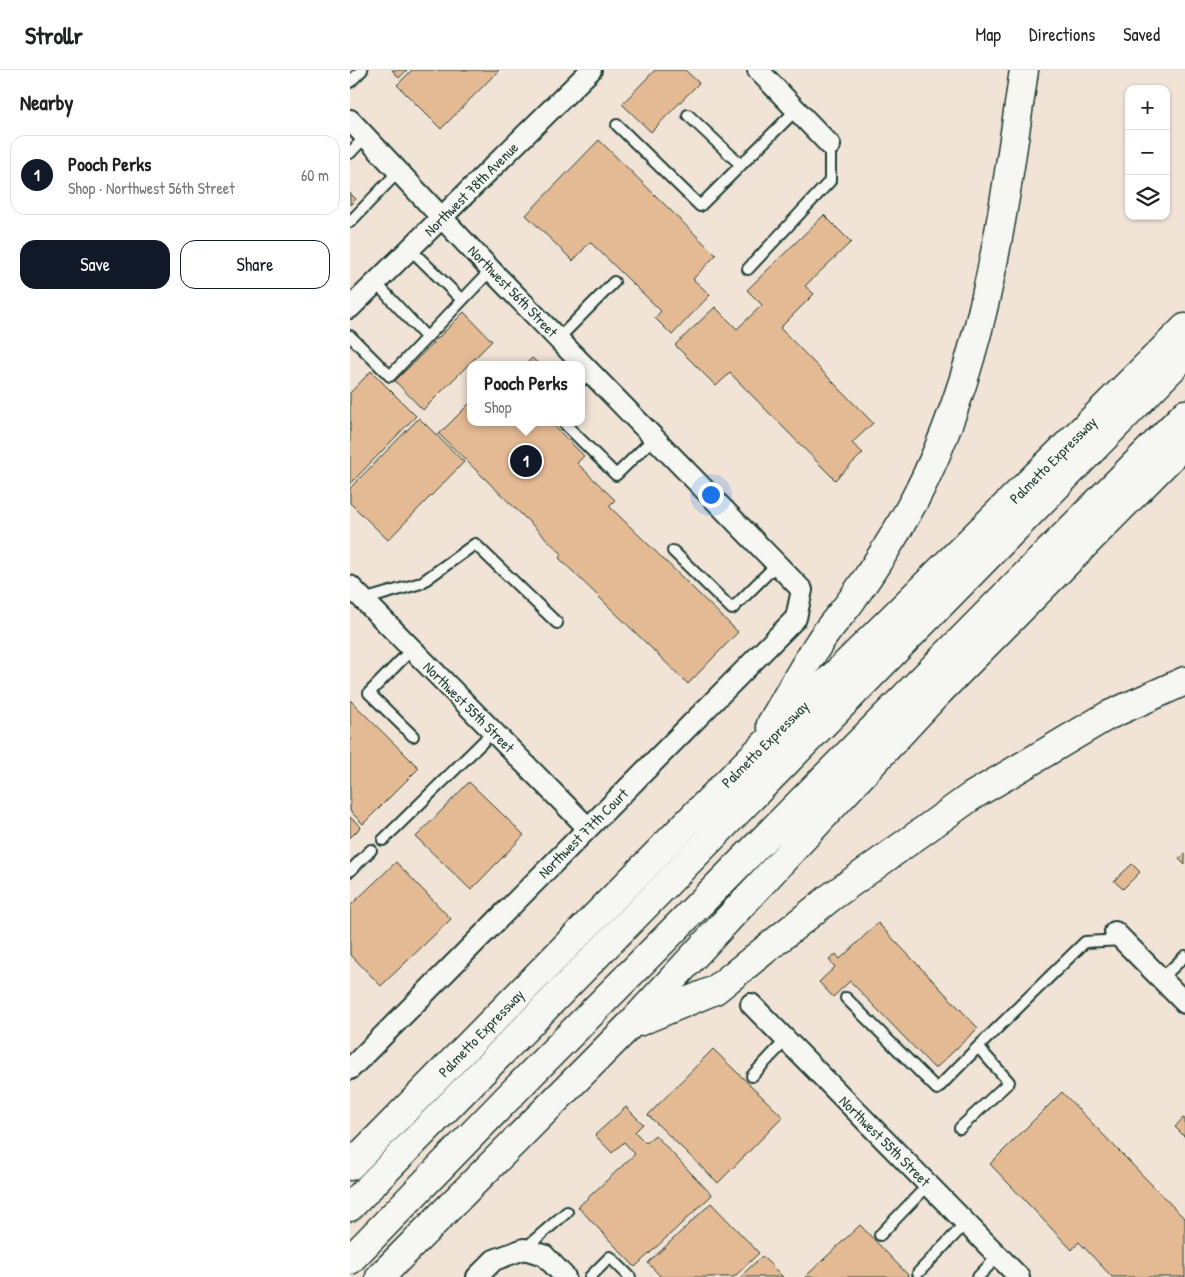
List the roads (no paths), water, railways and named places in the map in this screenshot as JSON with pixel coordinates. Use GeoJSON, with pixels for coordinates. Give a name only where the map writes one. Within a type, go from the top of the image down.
{"type":"FeatureCollection","features":[{"type":"Feature","properties":{"kind":"highway"},"geometry":{"type":"LineString","coordinates":[[753,756],[820,641],[851,602],[900,526],[923,482],[948,423],[965,376],[984,308],[1009,173],[1024,70]]}},
{"type":"Feature","properties":{"kind":"highway","name":"Palmetto Expressway"},"geometry":{"type":"LineString","coordinates":[[350,1166],[753,756],[1185,328]]}},
{"type":"Feature","properties":{"kind":"highway"},"geometry":{"type":"LineString","coordinates":[[350,1207],[1185,356]]}},
{"type":"Feature","properties":{"kind":"highway"},"geometry":{"type":"LineString","coordinates":[[350,1260],[560,1044],[1185,414]]}},
{"type":"Feature","properties":{"kind":"highway"},"geometry":{"type":"LineString","coordinates":[[380,1277],[630,1025],[934,697],[1185,443]]}},
{"type":"Feature","properties":{"kind":"highway"},"geometry":{"type":"LineString","coordinates":[[630,1025],[715,990],[831,897],[972,796],[1107,716],[1185,681]]}},
{"type":"Feature","properties":{"kind":"street","name":"Northwest 78th Avenue"},"geometry":{"type":"LineString","coordinates":[[350,308],[591,70]]}},
{"type":"Feature","properties":{"kind":"street"},"geometry":{"type":"LineString","coordinates":[[758,70],[830,146]]}},
{"type":"Feature","properties":{"kind":"street","name":"Northwest 56th Street"},"geometry":{"type":"LineString","coordinates":[[350,120],[558,339],[574,361]]}},
{"type":"Feature","properties":{"kind":"street","name":"Northwest 56th Street"},"geometry":{"type":"LineString","coordinates":[[585,376],[654,438],[802,590]]}},
{"type":"Feature","properties":{"kind":"street","name":"Northwest 77th Court"},"geometry":{"type":"LineString","coordinates":[[353,1060],[588,828],[796,618],[802,590]]}},
{"type":"Feature","properties":{"kind":"street","name":"Northwest 55th Street"},"geometry":{"type":"LineString","coordinates":[[357,593],[588,828]]}},
{"type":"Feature","properties":{"kind":"street"},"geometry":{"type":"LineString","coordinates":[[1119,936],[1185,1003]]}},
{"type":"Feature","properties":{"kind":"street","name":"Northwest 55th Street"},"geometry":{"type":"LineString","coordinates":[[751,1004],[1019,1277]]}},
{"type":"Feature","properties":{"kind":"street"},"geometry":{"type":"LineString","coordinates":[[477,1277],[494,1260],[524,1249],[544,1255],[565,1277]]}},
{"type":"Feature","properties":{"kind":"lane"},"geometry":{"type":"LineString","coordinates":[[350,82],[362,70]]}},
{"type":"Feature","properties":{"kind":"lane"},"geometry":{"type":"LineString","coordinates":[[617,125],[700,206],[796,110]]}},
{"type":"Feature","properties":{"kind":"lane"},"geometry":{"type":"LineString","coordinates":[[688,115],[741,165]]}},
{"type":"Feature","properties":{"kind":"lane"},"geometry":{"type":"LineString","coordinates":[[350,153],[366,136]]}},
{"type":"Feature","properties":{"kind":"lane"},"geometry":{"type":"LineString","coordinates":[[748,269],[830,181],[830,146]]}},
{"type":"Feature","properties":{"kind":"lane"},"geometry":{"type":"LineString","coordinates":[[350,222],[399,171]]}},
{"type":"Feature","properties":{"kind":"lane"},"geometry":{"type":"LineString","coordinates":[[410,249],[462,300]]}},
{"type":"Feature","properties":{"kind":"lane"},"geometry":{"type":"LineString","coordinates":[[350,336],[390,376],[491,270]]}},
{"type":"Feature","properties":{"kind":"lane"},"geometry":{"type":"LineString","coordinates":[[558,339],[614,282]]}},
{"type":"Feature","properties":{"kind":"lane"},"geometry":{"type":"LineString","coordinates":[[376,283],[426,337]]}},
{"type":"Feature","properties":{"kind":"lane"},"geometry":{"type":"LineString","coordinates":[[567,426],[616,475],[654,438]]}},
{"type":"Feature","properties":{"kind":"lane"},"geometry":{"type":"LineString","coordinates":[[357,593],[421,583],[475,544],[557,623]]}},
{"type":"Feature","properties":{"kind":"lane"},"geometry":{"type":"LineString","coordinates":[[673,551],[732,609],[777,564]]}},
{"type":"Feature","properties":{"kind":"lane"},"geometry":{"type":"LineString","coordinates":[[412,649],[368,693],[413,736]]}},
{"type":"Feature","properties":{"kind":"lane"},"geometry":{"type":"LineString","coordinates":[[383,840],[493,732]]}},
{"type":"Feature","properties":{"kind":"lane"},"geometry":{"type":"LineString","coordinates":[[350,871],[371,850]]}},
{"type":"Feature","properties":{"kind":"lane"},"geometry":{"type":"LineString","coordinates":[[846,998],[937,1089],[1085,942],[1119,936]]}},
{"type":"Feature","properties":{"kind":"lane"},"geometry":{"type":"LineString","coordinates":[[1161,979],[1185,956]]}},
{"type":"Feature","properties":{"kind":"lane"},"geometry":{"type":"LineString","coordinates":[[752,1076],[786,1040]]}},
{"type":"Feature","properties":{"kind":"lane"},"geometry":{"type":"LineString","coordinates":[[960,1128],[1009,1082],[978,1047]]}},
{"type":"Feature","properties":{"kind":"lane"},"geometry":{"type":"LineString","coordinates":[[880,1235],[928,1185]]}},
{"type":"Feature","properties":{"kind":"lane"},"geometry":{"type":"LineString","coordinates":[[524,1249],[567,1212]]}},
{"type":"Feature","properties":{"kind":"lane"},"geometry":{"type":"LineString","coordinates":[[918,1273],[966,1223]]}},
{"type":"Feature","properties":{"kind":"lane"},"geometry":{"type":"LineString","coordinates":[[978,1277],[998,1256]]}},
{"type":"Feature","properties":{"kind":"lane"},"geometry":{"type":"LineString","coordinates":[[590,1277],[610,1257],[630,1277]]}},
{"type":"Feature","properties":{"kind":"place","name":"Pooch Perks"},"geometry":{"type":"Point","coordinates":[526,461]}}]}
